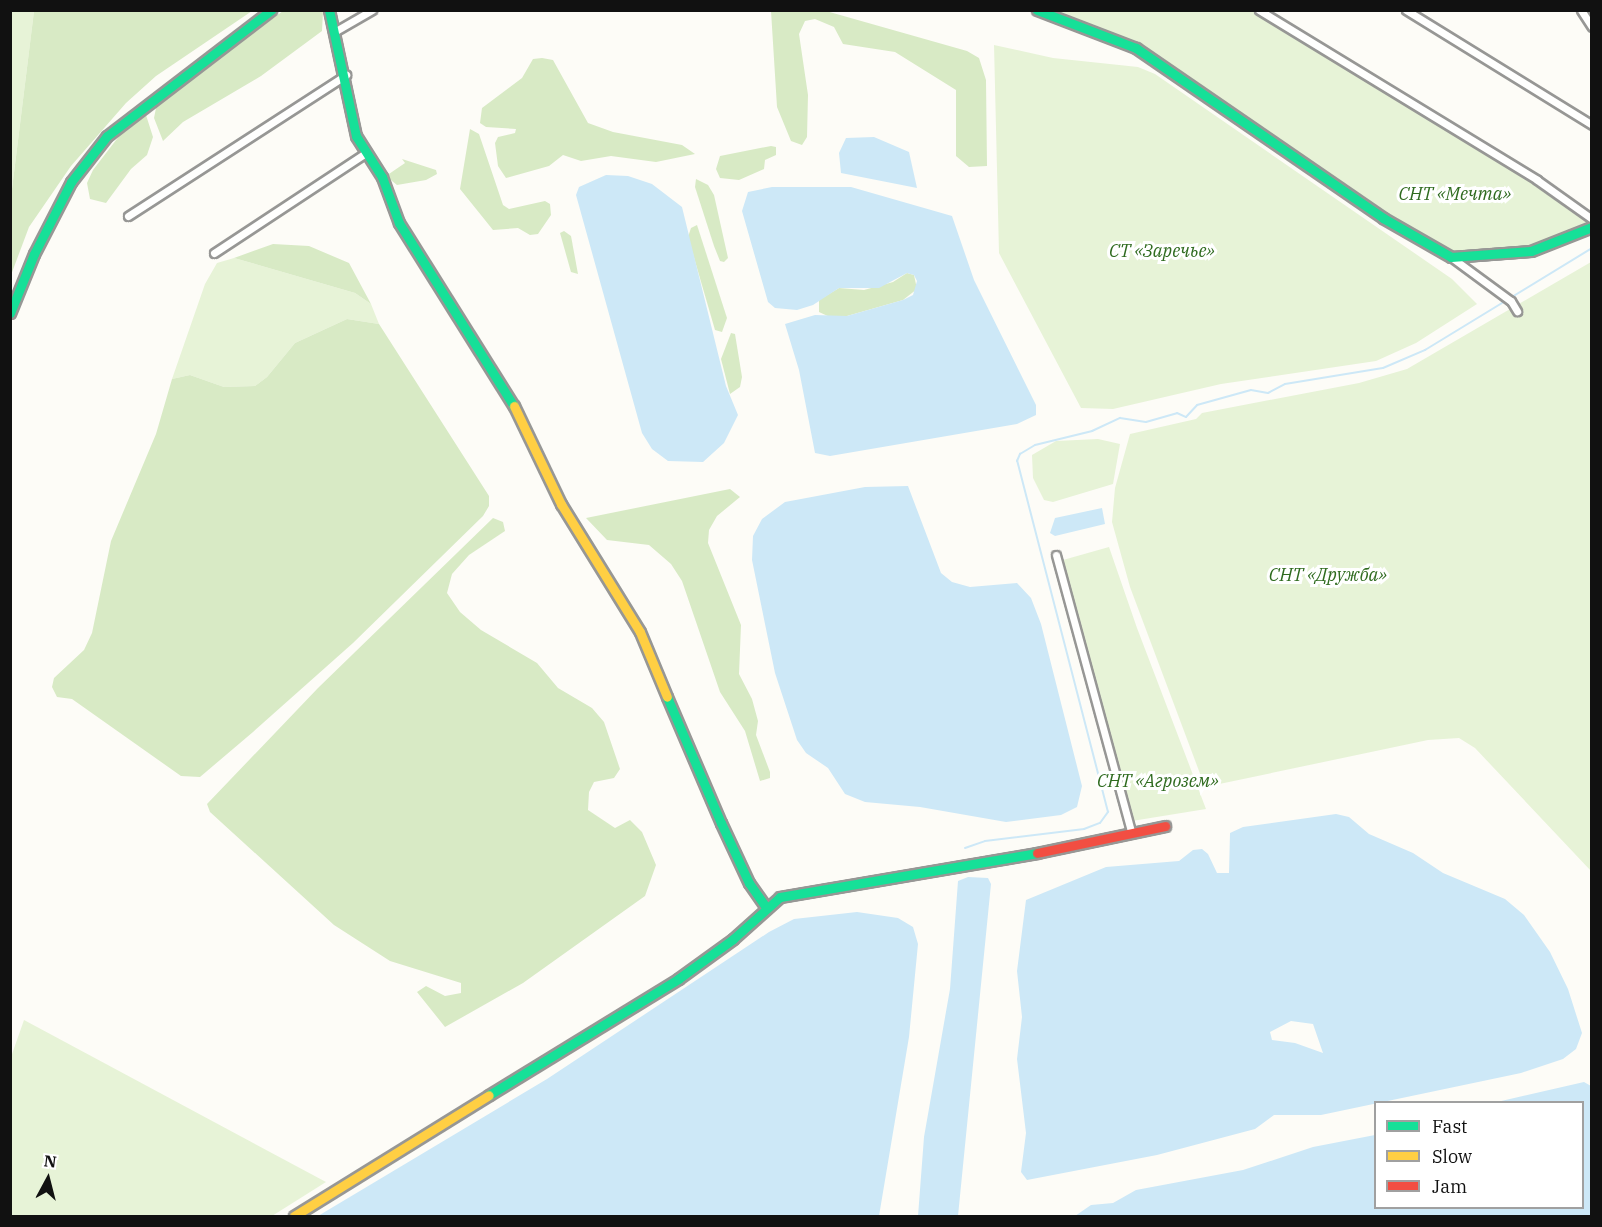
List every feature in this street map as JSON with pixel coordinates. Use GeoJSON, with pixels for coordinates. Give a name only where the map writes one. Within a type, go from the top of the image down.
{"type":"FeatureCollection","features":[{"type":"Feature","properties":{"kind":"street"},"geometry":{"type":"LineString","coordinates":[[10,313],[34,254],[71,182],[107,136],[121,122],[271,10]]}},
{"type":"Feature","properties":{"kind":"street"},"geometry":{"type":"LineString","coordinates":[[329,10],[346,75],[351,122],[382,177],[399,223],[523,420],[561,504],[640,632],[726,833],[749,883],[765,906]]}},
{"type":"Feature","properties":{"kind":"street"},"geometry":{"type":"LineString","coordinates":[[334,32],[372,10]]}},
{"type":"Feature","properties":{"kind":"street"},"geometry":{"type":"LineString","coordinates":[[1037,10],[1136,48],[1383,218],[1450,257],[1511,301],[1517,311]]}},
{"type":"Feature","properties":{"kind":"street"},"geometry":{"type":"LineString","coordinates":[[1259,10],[1528,174],[1592,219]]}},
{"type":"Feature","properties":{"kind":"street"},"geometry":{"type":"LineString","coordinates":[[1581,10],[1592,27]]}},
{"type":"Feature","properties":{"kind":"street"},"geometry":{"type":"LineString","coordinates":[[1412,12],[1592,125]]}},
{"type":"Feature","properties":{"kind":"street"},"geometry":{"type":"LineString","coordinates":[[128,216],[346,75]]}},
{"type":"Feature","properties":{"kind":"street"},"geometry":{"type":"LineString","coordinates":[[214,253],[367,152]]}},
{"type":"Feature","properties":{"kind":"street"},"geometry":{"type":"LineString","coordinates":[[1450,257],[1531,251],[1592,227]]}},
{"type":"Feature","properties":{"kind":"street"},"geometry":{"type":"LineString","coordinates":[[1056,555],[1131,831]]}},
{"type":"Feature","properties":{"kind":"street"},"geometry":{"type":"LineString","coordinates":[[294,1216],[678,979],[733,939],[765,906],[796,892],[1008,859],[1131,831],[1165,826]]}},
{"type":"Feature","properties":{"kind":"green space"},"geometry":{"type":"Polygon","coordinates":[[[11,11],[34,11],[11,197],[11,11]]]}},
{"type":"Feature","properties":{"kind":"green space"},"geometry":{"type":"Polygon","coordinates":[[[34,11],[252,11],[156,76],[126,103],[71,166],[29,227],[11,275],[11,197],[34,11]]]}},
{"type":"Feature","properties":{"kind":"green space"},"geometry":{"type":"Polygon","coordinates":[[[283,11],[323,11],[322,31],[261,76],[183,122],[163,141],[154,118],[157,103],[283,11]]]}},
{"type":"Feature","properties":{"kind":"green space"},"geometry":{"type":"Polygon","coordinates":[[[771,11],[826,11],[967,51],[979,58],[986,80],[987,166],[969,167],[956,156],[956,90],[895,52],[843,44],[834,27],[815,19],[805,21],[799,34],[808,95],[807,137],[802,145],[791,141],[777,107],[771,11]]]}},
{"type":"Feature","properties":{"kind":"green space","name":"СНТ «Мечта»"},"geometry":{"type":"Polygon","coordinates":[[[1043,11],[1252,11],[1526,173],[1590,220],[1549,244],[1458,254],[1441,250],[1388,218],[1148,49],[1043,11]]]}},
{"type":"Feature","properties":{"kind":"green space","name":"СТ «Заречье»"},"geometry":{"type":"Polygon","coordinates":[[[994,45],[1053,58],[1138,67],[1155,74],[1452,279],[1477,304],[1416,343],[1376,361],[1221,384],[1113,409],[1081,408],[999,253],[994,45]]]}},
{"type":"Feature","properties":{"kind":"green space"},"geometry":{"type":"Polygon","coordinates":[[[533,59],[553,60],[588,123],[613,132],[682,145],[695,154],[656,162],[611,156],[581,161],[563,155],[549,166],[506,178],[498,166],[495,143],[498,137],[515,133],[516,129],[486,127],[480,123],[482,108],[522,78],[533,59]]]}},
{"type":"Feature","properties":{"kind":"green space"},"geometry":{"type":"Polygon","coordinates":[[[146,115],[153,137],[147,155],[131,169],[106,203],[90,199],[87,183],[93,170],[133,118],[146,115]]]}},
{"type":"Feature","properties":{"kind":"green space"},"geometry":{"type":"Polygon","coordinates":[[[470,129],[479,134],[503,205],[509,209],[545,201],[550,204],[551,215],[538,234],[530,235],[518,228],[493,230],[460,189],[470,129]]]}},
{"type":"Feature","properties":{"kind":"green space"},"geometry":{"type":"Polygon","coordinates":[[[776,147],[776,155],[765,160],[764,169],[739,180],[720,178],[716,169],[720,156],[776,147]]]}},
{"type":"Feature","properties":{"kind":"green space"},"geometry":{"type":"Polygon","coordinates":[[[402,159],[436,170],[437,174],[426,180],[397,185],[386,176],[405,163],[402,159]]]}},
{"type":"Feature","properties":{"kind":"green space"},"geometry":{"type":"Polygon","coordinates":[[[696,179],[708,185],[714,195],[728,258],[724,262],[720,261],[714,246],[695,187],[696,179]]]}},
{"type":"Feature","properties":{"kind":"green space"},"geometry":{"type":"Polygon","coordinates":[[[697,225],[727,318],[722,332],[715,330],[688,237],[691,228],[697,225]]]}},
{"type":"Feature","properties":{"kind":"green space"},"geometry":{"type":"Polygon","coordinates":[[[564,231],[571,236],[578,274],[571,272],[560,233],[564,231]]]}},
{"type":"Feature","properties":{"kind":"green space"},"geometry":{"type":"Polygon","coordinates":[[[273,244],[309,246],[349,263],[371,304],[355,293],[234,258],[273,244]]]}},
{"type":"Feature","properties":{"kind":"green space"},"geometry":{"type":"Polygon","coordinates":[[[234,258],[355,293],[371,304],[379,324],[347,319],[295,343],[267,377],[255,386],[224,387],[190,375],[172,379],[205,284],[217,263],[234,258]]]}},
{"type":"Feature","properties":{"kind":"green space","name":"СНТ «Дружба»"},"geometry":{"type":"Polygon","coordinates":[[[1591,262],[1591,871],[1475,748],[1459,738],[1428,740],[1205,787],[1130,587],[1112,522],[1115,488],[1130,434],[1196,419],[1202,413],[1359,383],[1407,369],[1591,262]]]}},
{"type":"Feature","properties":{"kind":"green space"},"geometry":{"type":"Polygon","coordinates":[[[907,273],[914,275],[917,289],[903,300],[847,316],[832,318],[819,312],[819,300],[839,288],[864,290],[893,282],[907,273]]]}},
{"type":"Feature","properties":{"kind":"green space"},"geometry":{"type":"Polygon","coordinates":[[[347,319],[379,324],[489,496],[489,506],[483,516],[353,643],[253,732],[200,777],[181,776],[72,699],[57,697],[52,687],[54,678],[84,650],[92,633],[111,541],[156,434],[172,379],[190,375],[224,387],[255,386],[267,377],[295,343],[347,319]]]}},
{"type":"Feature","properties":{"kind":"green space"},"geometry":{"type":"Polygon","coordinates":[[[731,333],[735,334],[742,377],[740,387],[730,394],[721,359],[731,333]]]}},
{"type":"Feature","properties":{"kind":"green space"},"geometry":{"type":"Polygon","coordinates":[[[1098,439],[1120,444],[1113,484],[1053,502],[1044,500],[1033,478],[1032,455],[1056,441],[1098,439]]]}},
{"type":"Feature","properties":{"kind":"green space"},"geometry":{"type":"Polygon","coordinates":[[[730,489],[740,497],[717,516],[709,530],[708,543],[741,625],[739,674],[752,699],[758,721],[756,735],[770,772],[770,778],[760,781],[745,731],[720,692],[682,581],[671,564],[649,545],[607,540],[586,518],[730,489]]]}},
{"type":"Feature","properties":{"kind":"green space"},"geometry":{"type":"Polygon","coordinates":[[[493,518],[503,522],[505,531],[469,555],[452,574],[447,593],[460,612],[481,630],[537,663],[558,688],[592,708],[604,722],[620,769],[614,778],[594,782],[589,792],[588,810],[615,828],[630,820],[642,832],[656,865],[645,896],[523,983],[445,1027],[417,992],[426,986],[445,996],[461,993],[461,983],[390,961],[334,925],[210,812],[207,804],[318,688],[493,518]]]}},
{"type":"Feature","properties":{"kind":"green space","name":"СНТ «Агрозем»"},"geometry":{"type":"Polygon","coordinates":[[[1109,547],[1137,628],[1206,809],[1132,821],[1063,560],[1109,547]]]}},
{"type":"Feature","properties":{"kind":"green space"},"geometry":{"type":"Polygon","coordinates":[[[24,1020],[326,1182],[272,1216],[11,1216],[11,1057],[24,1020]]]}},
{"type":"Feature","properties":{"kind":"water"},"geometry":{"type":"Polygon","coordinates":[[[874,137],[909,152],[917,188],[841,173],[839,153],[846,138],[874,137]]]}},
{"type":"Feature","properties":{"kind":"water"},"geometry":{"type":"Polygon","coordinates":[[[606,175],[628,176],[652,184],[682,207],[726,386],[738,415],[724,443],[703,462],[668,461],[652,449],[642,433],[576,195],[579,187],[606,175]]]}},
{"type":"Feature","properties":{"kind":"water"},"geometry":{"type":"Polygon","coordinates":[[[772,187],[851,187],[952,216],[974,280],[1036,405],[1036,415],[1017,424],[830,456],[815,453],[799,370],[785,324],[815,315],[847,316],[903,300],[913,295],[917,281],[914,275],[907,273],[879,288],[839,288],[813,305],[797,310],[775,308],[768,302],[742,211],[748,192],[772,187]]]}},
{"type":"Feature","properties":{"kind":"water"},"geometry":{"type":"Polygon","coordinates":[[[908,486],[941,573],[952,582],[970,587],[1017,583],[1031,598],[1041,624],[1082,786],[1077,807],[1061,815],[1006,822],[920,807],[865,802],[845,794],[828,768],[806,753],[797,740],[775,673],[752,560],[753,536],[762,519],[785,502],[865,487],[908,486]]]}},
{"type":"Feature","properties":{"kind":"water"},"geometry":{"type":"Polygon","coordinates":[[[1102,508],[1105,524],[1055,536],[1050,533],[1055,518],[1102,508]]]}},
{"type":"Feature","properties":{"kind":"water"},"geometry":{"type":"Polygon","coordinates":[[[1336,814],[1349,817],[1369,834],[1413,853],[1443,873],[1505,899],[1524,915],[1550,952],[1568,989],[1582,1033],[1576,1049],[1563,1059],[1521,1073],[1388,1101],[1374,1101],[1374,1104],[1321,1115],[1274,1115],[1255,1129],[1157,1155],[1027,1180],[1021,1172],[1026,1133],[1017,1059],[1022,1017],[1017,971],[1026,900],[1106,867],[1179,861],[1193,850],[1202,849],[1208,854],[1217,873],[1229,873],[1230,833],[1243,827],[1336,814]],[[1291,1021],[1270,1032],[1272,1040],[1295,1043],[1323,1053],[1313,1024],[1291,1021]]]}},
{"type":"Feature","properties":{"kind":"water"},"geometry":{"type":"Polygon","coordinates":[[[968,877],[988,878],[991,884],[958,1216],[918,1216],[924,1137],[950,989],[958,881],[968,877]]]}},
{"type":"Feature","properties":{"kind":"water"},"geometry":{"type":"Polygon","coordinates":[[[857,912],[898,918],[913,927],[918,944],[909,1037],[879,1216],[318,1216],[547,1079],[769,932],[794,919],[857,912]]]}},
{"type":"Feature","properties":{"kind":"water"},"geometry":{"type":"Polygon","coordinates":[[[1584,1082],[1591,1086],[1591,1216],[1075,1216],[1091,1205],[1113,1203],[1136,1190],[1243,1170],[1313,1147],[1374,1135],[1374,1209],[1584,1209],[1584,1101],[1501,1101],[1584,1082]]]}},
{"type":"Feature","properties":{"kind":"waterway"},"geometry":{"type":"LineString","coordinates":[[965,848],[985,841],[1084,829],[1100,823],[1108,812],[1017,461],[1020,454],[1035,445],[1092,431],[1120,418],[1146,422],[1177,413],[1186,417],[1197,405],[1251,390],[1268,393],[1285,384],[1383,368],[1425,350],[1592,248]]}},
{"type":"Feature","properties":{"kind":"traffic: fast"},"geometry":{"type":"LineString","coordinates":[[10,313],[34,254],[71,182],[107,136],[271,10]]}},
{"type":"Feature","properties":{"kind":"traffic: fast"},"geometry":{"type":"LineString","coordinates":[[329,10],[356,136],[382,177],[399,223],[514,406]]}},
{"type":"Feature","properties":{"kind":"traffic: fast"},"geometry":{"type":"LineString","coordinates":[[1037,10],[1136,48],[1383,218],[1451,257],[1531,251],[1592,227]]}},
{"type":"Feature","properties":{"kind":"traffic: fast"},"geometry":{"type":"LineString","coordinates":[[667,697],[749,883],[765,906]]}},
{"type":"Feature","properties":{"kind":"traffic: fast"},"geometry":{"type":"LineString","coordinates":[[489,1095],[678,979],[733,939],[780,897],[1037,853]]}},
{"type":"Feature","properties":{"kind":"traffic: slow"},"geometry":{"type":"LineString","coordinates":[[514,406],[561,504],[640,632],[667,697]]}},
{"type":"Feature","properties":{"kind":"traffic: slow"},"geometry":{"type":"LineString","coordinates":[[294,1216],[489,1095]]}},
{"type":"Feature","properties":{"kind":"traffic: jam"},"geometry":{"type":"LineString","coordinates":[[1037,853],[1165,826]]}}]}
